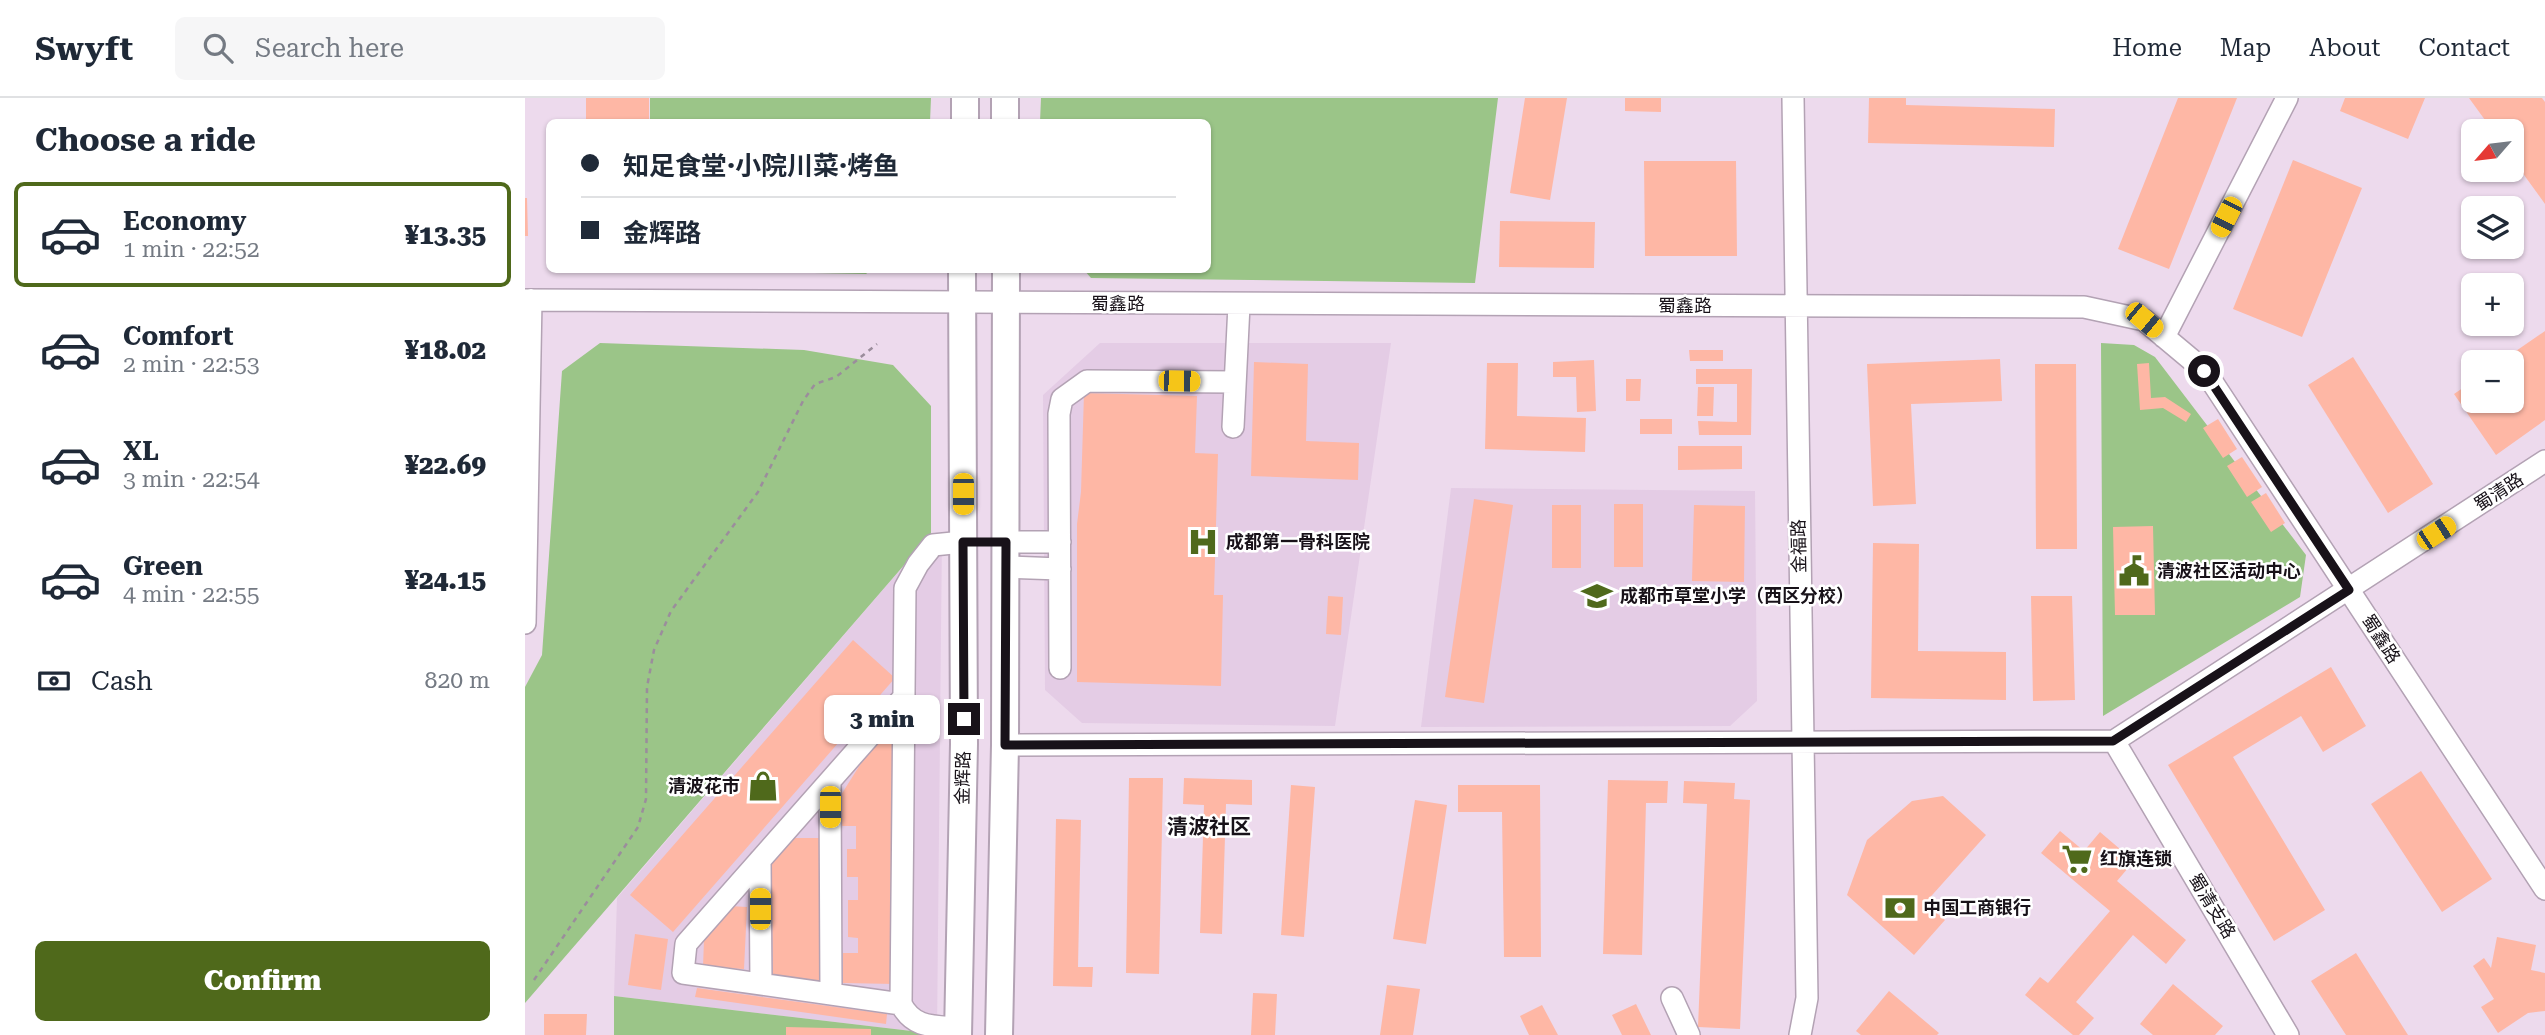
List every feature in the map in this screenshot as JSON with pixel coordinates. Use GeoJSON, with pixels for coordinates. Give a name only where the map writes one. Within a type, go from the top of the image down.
{"type":"FeatureCollection","features":[{"type":"Feature","properties":{"kind":"main road"},"geometry":{"type":"LineString","coordinates":[[965,98],[965,119]]}},
{"type":"Feature","properties":{"kind":"main road"},"geometry":{"type":"LineString","coordinates":[[1005,98],[1005,119]]}},
{"type":"Feature","properties":{"kind":"main road","name":"金辉路"},"geometry":{"type":"LineString","coordinates":[[958,1031],[964,744],[962,273]]}},
{"type":"Feature","properties":{"kind":"main road"},"geometry":{"type":"LineString","coordinates":[[999,1035],[1005,745],[1006,273]]}},
{"type":"Feature","properties":{"kind":"main road"},"geometry":{"type":"LineString","coordinates":[[963,542],[1006,554]]}},
{"type":"Feature","properties":{"kind":"street","name":"金福路"},"geometry":{"type":"LineString","coordinates":[[1793,98],[1794,307],[1808,998],[1800,1035]]}},
{"type":"Feature","properties":{"kind":"street"},"geometry":{"type":"LineString","coordinates":[[2164,337],[2287,98]]}},
{"type":"Feature","properties":{"kind":"street","name":"蜀鑫路"},"geometry":{"type":"LineString","coordinates":[[528,300],[2084,307],[2144,320],[2204,371],[2545,889]]}},
{"type":"Feature","properties":{"kind":"street"},"geometry":{"type":"LineString","coordinates":[[525,623],[528,300]]}},
{"type":"Feature","properties":{"kind":"street"},"geometry":{"type":"LineString","coordinates":[[1233,427],[1239,305]]}},
{"type":"Feature","properties":{"kind":"street"},"geometry":{"type":"LineString","coordinates":[[1060,668],[1059,414],[1062,399],[1069,391],[1087,381],[1096,380],[1235,382]]}},
{"type":"Feature","properties":{"kind":"street","name":"蜀清路"},"geometry":{"type":"LineString","coordinates":[[2113,741],[2545,461]]}},
{"type":"Feature","properties":{"kind":"street"},"geometry":{"type":"LineString","coordinates":[[958,1031],[924,1026],[908,1018],[901,1004],[905,588],[918,564],[933,545],[963,542]]}},
{"type":"Feature","properties":{"kind":"street"},"geometry":{"type":"LineString","coordinates":[[1006,554],[1060,542]]}},
{"type":"Feature","properties":{"kind":"street"},"geometry":{"type":"LineString","coordinates":[[1006,554],[1060,569]]}},
{"type":"Feature","properties":{"kind":"street"},"geometry":{"type":"LineString","coordinates":[[901,1004],[683,972],[686,944],[904,696]]}},
{"type":"Feature","properties":{"kind":"street"},"geometry":{"type":"LineString","coordinates":[[1005,745],[2113,741]]}},
{"type":"Feature","properties":{"kind":"street","name":"蜀清支路"},"geometry":{"type":"LineString","coordinates":[[2113,741],[2288,1035]]}},
{"type":"Feature","properties":{"kind":"street"},"geometry":{"type":"LineString","coordinates":[[830,781],[831,994]]}},
{"type":"Feature","properties":{"kind":"street"},"geometry":{"type":"LineString","coordinates":[[760,860],[761,984]]}},
{"type":"Feature","properties":{"kind":"street"},"geometry":{"type":"LineString","coordinates":[[1672,998],[1689,1035]]}},
{"type":"Feature","properties":{"kind":"path"},"geometry":{"type":"LineString","coordinates":[[534,980],[638,827],[646,799],[647,687],[654,650],[671,611],[758,492],[803,401],[815,384],[836,377],[877,344]]}},
{"type":"Feature","properties":{"kind":"shaded area","name":"成都第一骨科医院"},"geometry":{"type":"Polygon","coordinates":[[[1100,343],[1391,343],[1335,726],[1082,723],[1045,690],[1043,395],[1100,343]]]}},
{"type":"Feature","properties":{"kind":"shaded area","name":"成都市草堂小学（西区分校）"},"geometry":{"type":"Polygon","coordinates":[[[1451,488],[1755,491],[1757,701],[1730,726],[1421,727],[1451,488]]]}},
{"type":"Feature","properties":{"kind":"shaded area"},"geometry":{"type":"Polygon","coordinates":[[[942,533],[937,1034],[614,996],[617,898],[931,534],[942,533]]]}},
{"type":"Feature","properties":{"kind":"green space"},"geometry":{"type":"Polygon","coordinates":[[[650,98],[931,98],[930,119],[650,119],[650,98]]]}},
{"type":"Feature","properties":{"kind":"green space"},"geometry":{"type":"Polygon","coordinates":[[[1041,98],[1498,98],[1475,283],[1091,278],[1087,273],[1211,273],[1211,119],[1040,119],[1041,98]]]}},
{"type":"Feature","properties":{"kind":"green space"},"geometry":{"type":"Polygon","coordinates":[[[600,343],[804,350],[893,365],[931,406],[931,534],[525,1003],[525,687],[542,655],[562,371],[600,343]]]}},
{"type":"Feature","properties":{"kind":"green space"},"geometry":{"type":"Polygon","coordinates":[[[2101,343],[2134,345],[2155,357],[2306,555],[2300,597],[2103,716],[2101,343]]]}},
{"type":"Feature","properties":{"kind":"green space"},"geometry":{"type":"Polygon","coordinates":[[[614,996],[937,1034],[937,1035],[614,1035],[614,996]]]}},
{"type":"Feature","properties":{"kind":"building"},"geometry":{"type":"Polygon","coordinates":[[[586,98],[649,98],[649,119],[586,119],[586,98]]]}},
{"type":"Feature","properties":{"kind":"building"},"geometry":{"type":"Polygon","coordinates":[[[1525,98],[1567,98],[1550,200],[1510,193],[1525,98]]]}},
{"type":"Feature","properties":{"kind":"building"},"geometry":{"type":"Polygon","coordinates":[[[1625,98],[1661,98],[1661,112],[1625,111],[1625,98]]]}},
{"type":"Feature","properties":{"kind":"building"},"geometry":{"type":"Polygon","coordinates":[[[1869,98],[1906,98],[1906,105],[2055,109],[2054,147],[1868,143],[1869,98]]]}},
{"type":"Feature","properties":{"kind":"building"},"geometry":{"type":"Polygon","coordinates":[[[2178,98],[2237,98],[2169,269],[2118,249],[2178,98]]]}},
{"type":"Feature","properties":{"kind":"building"},"geometry":{"type":"Polygon","coordinates":[[[2345,98],[2425,98],[2408,139],[2340,111],[2345,98]]]}},
{"type":"Feature","properties":{"kind":"building"},"geometry":{"type":"Polygon","coordinates":[[[2469,98],[2542,98],[2545,102],[2545,204],[2524,175],[2524,119],[2484,119],[2469,98]]]}},
{"type":"Feature","properties":{"kind":"building"},"geometry":{"type":"Polygon","coordinates":[[[2293,160],[2362,188],[2302,337],[2233,309],[2293,160]]]}},
{"type":"Feature","properties":{"kind":"building"},"geometry":{"type":"Polygon","coordinates":[[[1644,161],[1736,161],[1737,256],[1645,256],[1644,161]]]}},
{"type":"Feature","properties":{"kind":"building"},"geometry":{"type":"Polygon","coordinates":[[[527,198],[528,236],[525,236],[527,198]]]}},
{"type":"Feature","properties":{"kind":"building"},"geometry":{"type":"Polygon","coordinates":[[[1500,221],[1595,222],[1594,268],[1499,267],[1500,221]]]}},
{"type":"Feature","properties":{"kind":"building"},"geometry":{"type":"Polygon","coordinates":[[[2545,331],[2545,420],[2496,455],[2467,413],[2524,413],[2524,350],[2517,350],[2545,331]]]}},
{"type":"Feature","properties":{"kind":"building"},"geometry":{"type":"Polygon","coordinates":[[[1689,350],[1723,350],[1723,361],[1690,361],[1689,350]]]}},
{"type":"Feature","properties":{"kind":"building"},"geometry":{"type":"Polygon","coordinates":[[[2353,357],[2433,484],[2388,513],[2308,385],[2353,357]]]}},
{"type":"Feature","properties":{"kind":"building"},"geometry":{"type":"Polygon","coordinates":[[[2000,359],[2002,401],[1911,404],[1916,504],[1873,506],[1867,364],[2000,359]]]}},
{"type":"Feature","properties":{"kind":"building"},"geometry":{"type":"Polygon","coordinates":[[[1594,360],[1596,411],[1577,412],[1576,377],[1553,377],[1553,362],[1594,360]]]}},
{"type":"Feature","properties":{"kind":"building"},"geometry":{"type":"Polygon","coordinates":[[[1254,362],[1308,364],[1306,441],[1359,443],[1358,480],[1251,476],[1254,362]]]}},
{"type":"Feature","properties":{"kind":"building"},"geometry":{"type":"Polygon","coordinates":[[[1487,363],[1518,363],[1517,416],[1586,418],[1585,452],[1485,449],[1487,363]]]}},
{"type":"Feature","properties":{"kind":"building"},"geometry":{"type":"Polygon","coordinates":[[[2149,363],[2151,398],[2165,397],[2191,414],[2186,422],[2163,408],[2140,410],[2137,364],[2149,363]]]}},
{"type":"Feature","properties":{"kind":"building"},"geometry":{"type":"Polygon","coordinates":[[[2035,364],[2076,364],[2077,549],[2036,549],[2035,364]]]}},
{"type":"Feature","properties":{"kind":"building"},"geometry":{"type":"Polygon","coordinates":[[[1696,369],[1752,369],[1751,435],[1699,435],[1698,421],[1737,422],[1737,384],[1696,384],[1696,369]]]}},
{"type":"Feature","properties":{"kind":"building"},"geometry":{"type":"Polygon","coordinates":[[[1626,379],[1641,379],[1640,401],[1626,401],[1626,379]]]}},
{"type":"Feature","properties":{"kind":"building"},"geometry":{"type":"Polygon","coordinates":[[[1698,387],[1714,387],[1713,416],[1697,416],[1698,387]]]}},
{"type":"Feature","properties":{"kind":"building"},"geometry":{"type":"Polygon","coordinates":[[[2461,389],[2461,404],[2454,394],[2461,389]]]}},
{"type":"Feature","properties":{"kind":"building"},"geometry":{"type":"Polygon","coordinates":[[[1084,393],[1197,396],[1195,453],[1218,454],[1214,595],[1223,595],[1221,686],[1077,682],[1077,524],[1081,492],[1084,393]]]}},
{"type":"Feature","properties":{"kind":"building"},"geometry":{"type":"Polygon","coordinates":[[[1640,419],[1672,419],[1672,434],[1640,434],[1640,419]]]}},
{"type":"Feature","properties":{"kind":"building"},"geometry":{"type":"Polygon","coordinates":[[[2218,419],[2237,449],[2223,458],[2203,428],[2218,419]]]}},
{"type":"Feature","properties":{"kind":"building"},"geometry":{"type":"Polygon","coordinates":[[[1678,446],[1742,446],[1742,469],[1678,470],[1678,446]]]}},
{"type":"Feature","properties":{"kind":"building"},"geometry":{"type":"Polygon","coordinates":[[[2242,457],[2262,487],[2247,497],[2227,466],[2242,457]]]}},
{"type":"Feature","properties":{"kind":"building"},"geometry":{"type":"Polygon","coordinates":[[[2266,493],[2285,523],[2271,532],[2251,502],[2266,493]]]}},
{"type":"Feature","properties":{"kind":"building"},"geometry":{"type":"Polygon","coordinates":[[[1474,499],[1513,505],[1484,703],[1445,697],[1474,499]]]}},
{"type":"Feature","properties":{"kind":"building"},"geometry":{"type":"Polygon","coordinates":[[[1614,504],[1643,504],[1643,567],[1614,567],[1614,504]]]}},
{"type":"Feature","properties":{"kind":"building"},"geometry":{"type":"Polygon","coordinates":[[[1552,505],[1581,505],[1581,568],[1552,568],[1552,505]]]}},
{"type":"Feature","properties":{"kind":"building"},"geometry":{"type":"Polygon","coordinates":[[[1694,505],[1745,506],[1744,582],[1692,581],[1694,505]]]}},
{"type":"Feature","properties":{"kind":"building","name":"清波社区活动中心"},"geometry":{"type":"Polygon","coordinates":[[[2153,526],[2155,615],[2115,615],[2113,527],[2153,526]]]}},
{"type":"Feature","properties":{"kind":"building"},"geometry":{"type":"Polygon","coordinates":[[[1873,543],[1919,544],[1918,651],[2006,652],[2006,700],[1871,698],[1873,543]]]}},
{"type":"Feature","properties":{"kind":"building"},"geometry":{"type":"Polygon","coordinates":[[[1328,596],[1343,597],[1341,635],[1326,634],[1328,596]]]}},
{"type":"Feature","properties":{"kind":"building"},"geometry":{"type":"Polygon","coordinates":[[[2031,596],[2072,596],[2075,700],[2033,701],[2031,596]]]}},
{"type":"Feature","properties":{"kind":"building","name":"清波花市"},"geometry":{"type":"Polygon","coordinates":[[[853,640],[895,678],[673,932],[630,895],[853,640]]]}},
{"type":"Feature","properties":{"kind":"building"},"geometry":{"type":"Polygon","coordinates":[[[2331,667],[2366,726],[2323,752],[2301,716],[2233,757],[2325,910],[2274,941],[2168,765],[2331,667]]]}},
{"type":"Feature","properties":{"kind":"building"},"geometry":{"type":"Polygon","coordinates":[[[880,733],[897,733],[895,984],[843,983],[843,953],[858,953],[858,938],[848,937],[848,900],[858,900],[858,877],[847,877],[847,849],[856,849],[856,826],[841,826],[841,795],[880,733]]]}},
{"type":"Feature","properties":{"kind":"building"},"geometry":{"type":"Polygon","coordinates":[[[2421,771],[2492,879],[2442,912],[2371,804],[2421,771]]]}},
{"type":"Feature","properties":{"kind":"building"},"geometry":{"type":"Polygon","coordinates":[[[1129,778],[1163,778],[1159,974],[1126,973],[1129,778]]]}},
{"type":"Feature","properties":{"kind":"building"},"geometry":{"type":"Polygon","coordinates":[[[1184,778],[1252,780],[1252,805],[1226,804],[1222,934],[1200,933],[1204,805],[1183,804],[1184,778]]]}},
{"type":"Feature","properties":{"kind":"building"},"geometry":{"type":"Polygon","coordinates":[[[1608,780],[1668,781],[1667,803],[1646,803],[1642,955],[1603,954],[1608,780]]]}},
{"type":"Feature","properties":{"kind":"building"},"geometry":{"type":"Polygon","coordinates":[[[1684,781],[1735,783],[1734,799],[1750,800],[1740,1029],[1698,1027],[1707,804],[1683,803],[1684,781]]]}},
{"type":"Feature","properties":{"kind":"building"},"geometry":{"type":"Polygon","coordinates":[[[1291,785],[1315,787],[1304,937],[1281,935],[1291,785]]]}},
{"type":"Feature","properties":{"kind":"building"},"geometry":{"type":"Polygon","coordinates":[[[1458,785],[1540,785],[1541,957],[1504,957],[1502,812],[1458,812],[1458,785]]]}},
{"type":"Feature","properties":{"kind":"building"},"geometry":{"type":"Polygon","coordinates":[[[1943,796],[1986,835],[1925,903],[1945,920],[1914,955],[1847,895],[1867,840],[1912,801],[1943,796]]]}},
{"type":"Feature","properties":{"kind":"building"},"geometry":{"type":"Polygon","coordinates":[[[1415,800],[1447,805],[1426,944],[1393,939],[1415,800]]]}},
{"type":"Feature","properties":{"kind":"building"},"geometry":{"type":"Polygon","coordinates":[[[1056,819],[1081,820],[1078,967],[1093,967],[1092,987],[1053,986],[1056,819]]]}},
{"type":"Feature","properties":{"kind":"building"},"geometry":{"type":"Polygon","coordinates":[[[2060,831],[2084,851],[2100,832],[2134,861],[2117,881],[2186,940],[2166,964],[2133,935],[2076,1002],[2094,1018],[2079,1035],[2073,1035],[2025,995],[2040,977],[2048,983],[2110,911],[2041,853],[2060,831]]]}},
{"type":"Feature","properties":{"kind":"building"},"geometry":{"type":"Polygon","coordinates":[[[789,838],[822,838],[822,983],[773,977],[771,858],[789,838]]]}},
{"type":"Feature","properties":{"kind":"building"},"geometry":{"type":"Polygon","coordinates":[[[729,906],[747,907],[744,969],[703,967],[704,940],[729,906]]]}},
{"type":"Feature","properties":{"kind":"building"},"geometry":{"type":"Polygon","coordinates":[[[635,934],[668,939],[661,990],[628,985],[635,934]]]}},
{"type":"Feature","properties":{"kind":"building"},"geometry":{"type":"Polygon","coordinates":[[[2497,937],[2536,945],[2531,970],[2545,973],[2545,1011],[2528,1013],[2498,1033],[2481,1007],[2494,999],[2473,966],[2484,958],[2491,968],[2497,937]]]}},
{"type":"Feature","properties":{"kind":"building"},"geometry":{"type":"Polygon","coordinates":[[[2356,953],[2408,1035],[2346,1035],[2311,981],[2356,953]]]}},
{"type":"Feature","properties":{"kind":"building"},"geometry":{"type":"Polygon","coordinates":[[[2173,984],[2223,1026],[2215,1035],[2153,1035],[2140,1024],[2173,984]]]}},
{"type":"Feature","properties":{"kind":"building"},"geometry":{"type":"Polygon","coordinates":[[[1387,985],[1420,989],[1413,1035],[1380,1035],[1387,985]]]}},
{"type":"Feature","properties":{"kind":"building"},"geometry":{"type":"Polygon","coordinates":[[[697,988],[887,1014],[886,1024],[695,997],[697,988]]]}},
{"type":"Feature","properties":{"kind":"building"},"geometry":{"type":"Polygon","coordinates":[[[1889,991],[1939,1033],[1861,1035],[1856,1031],[1889,991]]]}},
{"type":"Feature","properties":{"kind":"building"},"geometry":{"type":"Polygon","coordinates":[[[1253,993],[1277,994],[1275,1035],[1251,1035],[1253,993]]]}},
{"type":"Feature","properties":{"kind":"building"},"geometry":{"type":"Polygon","coordinates":[[[1636,1004],[1651,1035],[1622,1035],[1612,1015],[1636,1004]]]}},
{"type":"Feature","properties":{"kind":"building"},"geometry":{"type":"Polygon","coordinates":[[[1542,1005],[1558,1035],[1529,1035],[1520,1016],[1542,1005]]]}},
{"type":"Feature","properties":{"kind":"building"},"geometry":{"type":"Polygon","coordinates":[[[544,1014],[587,1014],[586,1035],[544,1035],[544,1014]]]}},
{"type":"Feature","properties":{"kind":"building"},"geometry":{"type":"Polygon","coordinates":[[[786,1027],[871,1029],[871,1035],[786,1035],[786,1027]]]}},
{"type":"Feature","properties":{"kind":"place","name":"成都第一骨科医院"},"geometry":{"type":"Point","coordinates":[1203,542]}},
{"type":"Feature","properties":{"kind":"place","name":"清波社区活动中心"},"geometry":{"type":"Point","coordinates":[2134,571]}},
{"type":"Feature","properties":{"kind":"place","name":"成都市草堂小学（西区分校）"},"geometry":{"type":"Point","coordinates":[1597,596]}},
{"type":"Feature","properties":{"kind":"place","name":"清波花市"},"geometry":{"type":"Point","coordinates":[763,786]}},
{"type":"Feature","properties":{"kind":"place","name":"红旗连锁"},"geometry":{"type":"Point","coordinates":[2077,859]}},
{"type":"Feature","properties":{"kind":"place","name":"中国工商银行"},"geometry":{"type":"Point","coordinates":[1900,908]}},
{"type":"Feature","properties":{"kind":"district","name":"清波社区"},"geometry":{"type":"Point","coordinates":[1209,827]}},
{"type":"Feature","properties":{"kind":"route"},"geometry":{"type":"LineString","coordinates":[[964,719],[963,542],[1006,542],[1005,745],[2113,741],[2349,590],[2204,371]]}}]}
